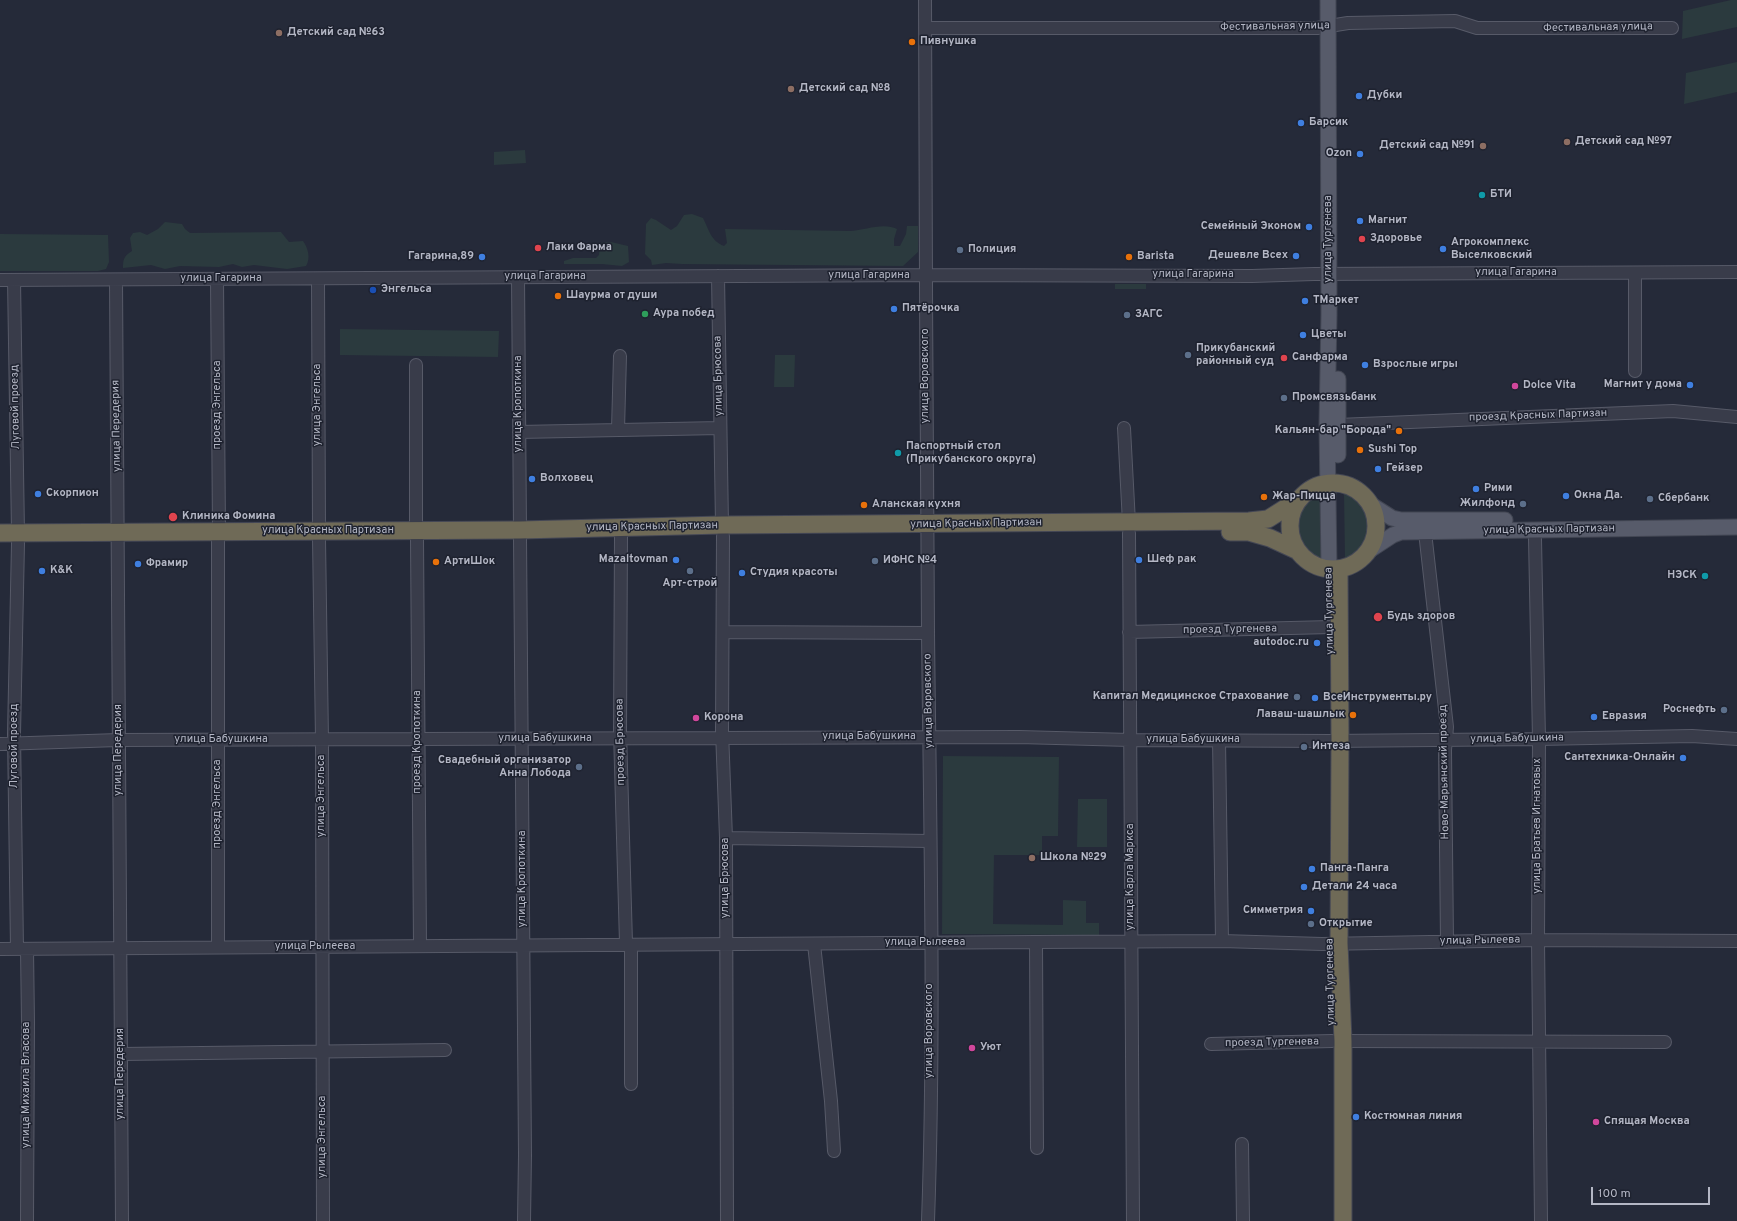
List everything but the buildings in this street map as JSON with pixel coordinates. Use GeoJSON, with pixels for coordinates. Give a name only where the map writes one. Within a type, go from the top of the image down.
{"type":"FeatureCollection","features":[{"type":"Feature","properties":{"kind":"highway","name":"улица Красных Партизан"},"geometry":{"type":"LineString","coordinates":[[1129,528],[1268,519],[1298,500],[1307,491],[1317,485],[1334,483]]}},
{"type":"Feature","properties":{"kind":"highway"},"geometry":{"type":"LineString","coordinates":[[1334,483],[1356,490],[1370,504],[1373,510],[1376,525],[1374,539],[1367,552],[1356,562],[1334,569]]}},
{"type":"Feature","properties":{"kind":"highway"},"geometry":{"type":"LineString","coordinates":[[1296,550],[1292,540],[1290,525],[1293,509],[1298,500]]}},
{"type":"Feature","properties":{"kind":"highway","name":"улица Красных Партизан"},"geometry":{"type":"LineString","coordinates":[[0,543],[18,538],[520,534],[723,530],[1129,528],[1249,532],[1270,538],[1296,550],[1311,563],[1334,569]]}},
{"type":"Feature","properties":{"kind":"highway","name":"улица Красных Партизан"},"geometry":{"type":"LineString","coordinates":[[520,534],[621,537],[723,530]]}},
{"type":"Feature","properties":{"kind":"highway","name":"улица Красных Партизан"},"geometry":{"type":"LineString","coordinates":[[0,533],[18,538]]}},
{"type":"Feature","properties":{"kind":"highway","name":"улица Тургенева"},"geometry":{"type":"LineString","coordinates":[[1334,569],[1331,627],[1335,740]]}},
{"type":"Feature","properties":{"kind":"highway","name":"улица Тургенева"},"geometry":{"type":"LineString","coordinates":[[1334,569],[1334,943],[1343,1221]]}},
{"type":"Feature","properties":{"kind":"highway","name":"улица Тургенева"},"geometry":{"type":"LineString","coordinates":[[1335,1221],[1337,1041]]}},
{"type":"Feature","properties":{"kind":"main road","name":"улица Тургенева"},"geometry":{"type":"LineString","coordinates":[[1328,0],[1332,27]]}},
{"type":"Feature","properties":{"kind":"main road","name":"улица Тургенева"},"geometry":{"type":"LineString","coordinates":[[1334,569],[1334,483],[1338,425],[1333,274],[1332,27],[1335,0]]}},
{"type":"Feature","properties":{"kind":"main road","name":"улица Тургенева"},"geometry":{"type":"LineString","coordinates":[[1333,274],[1327,424],[1334,483]]}},
{"type":"Feature","properties":{"kind":"main road","name":"улица Красных Партизан"},"geometry":{"type":"LineString","coordinates":[[1370,504],[1392,518],[1401,520],[1660,521],[1737,518]]}},
{"type":"Feature","properties":{"kind":"main road","name":"улица Красных Партизан"},"geometry":{"type":"LineString","coordinates":[[1367,552],[1397,533],[1737,527]]}},
{"type":"Feature","properties":{"kind":"street","name":"улица Воровского"},"geometry":{"type":"LineString","coordinates":[[925,0],[930,841],[930,1148],[928,1221]]}},
{"type":"Feature","properties":{"kind":"street","name":"Фестивальная улица"},"geometry":{"type":"LineString","coordinates":[[926,28],[1332,27],[1348,23],[1455,21],[1477,28],[1672,28]]}},
{"type":"Feature","properties":{"kind":"street","name":"улица Гагарина"},"geometry":{"type":"LineString","coordinates":[[0,280],[926,275],[1252,276],[1333,274],[1737,272]]}},
{"type":"Feature","properties":{"kind":"street"},"geometry":{"type":"LineString","coordinates":[[1635,273],[1635,371]]}},
{"type":"Feature","properties":{"kind":"street","name":"улица Брюсова"},"geometry":{"type":"LineString","coordinates":[[718,276],[724,632],[722,738],[726,838],[727,1221]]}},
{"type":"Feature","properties":{"kind":"street","name":"улица Кропоткина"},"geometry":{"type":"LineString","coordinates":[[518,277],[525,1147],[524,1221]]}},
{"type":"Feature","properties":{"kind":"street","name":"проезд Энгельса"},"geometry":{"type":"LineString","coordinates":[[217,279],[219,741],[218,948]]}},
{"type":"Feature","properties":{"kind":"street","name":"улица Энгельса"},"geometry":{"type":"LineString","coordinates":[[318,279],[319,535],[322,740],[323,1221]]}},
{"type":"Feature","properties":{"kind":"street","name":"Луговой проезд"},"geometry":{"type":"LineString","coordinates":[[14,280],[18,538],[14,744],[22,949]]}},
{"type":"Feature","properties":{"kind":"street","name":"улица Передерия"},"geometry":{"type":"LineString","coordinates":[[116,280],[122,1221]]}},
{"type":"Feature","properties":{"kind":"street"},"geometry":{"type":"LineString","coordinates":[[618,429],[620,356]]}},
{"type":"Feature","properties":{"kind":"street","name":"проезд Кропоткина"},"geometry":{"type":"LineString","coordinates":[[416,365],[420,946]]}},
{"type":"Feature","properties":{"kind":"street","name":"проезд Красных Партизан"},"geometry":{"type":"LineString","coordinates":[[1338,425],[1673,410],[1737,417]]}},
{"type":"Feature","properties":{"kind":"street","name":"улица Брюсова"},"geometry":{"type":"LineString","coordinates":[[519,432],[720,428]]}},
{"type":"Feature","properties":{"kind":"street","name":"улица Карла Маркса"},"geometry":{"type":"LineString","coordinates":[[1124,428],[1129,528],[1133,1221]]}},
{"type":"Feature","properties":{"kind":"street","name":"Ново-Марьянский проезд"},"geometry":{"type":"LineString","coordinates":[[1425,532],[1447,727],[1447,942]]}},
{"type":"Feature","properties":{"kind":"street","name":"проезд Брюсова"},"geometry":{"type":"LineString","coordinates":[[621,537],[620,739],[626,942],[631,945]]}},
{"type":"Feature","properties":{"kind":"street","name":"улица Братьев Игнатовых"},"geometry":{"type":"LineString","coordinates":[[1535,539],[1539,739],[1538,940],[1541,1221]]}},
{"type":"Feature","properties":{"kind":"street","name":"проезд Тургенева"},"geometry":{"type":"LineString","coordinates":[[1129,632],[1331,627]]}},
{"type":"Feature","properties":{"kind":"street"},"geometry":{"type":"LineString","coordinates":[[724,632],[928,633]]}},
{"type":"Feature","properties":{"kind":"street","name":"улица Бабушкина"},"geometry":{"type":"LineString","coordinates":[[0,744],[118,740],[219,741],[929,737],[1019,737],[1130,740],[1446,740],[1692,736],[1737,739]]}},
{"type":"Feature","properties":{"kind":"street"},"geometry":{"type":"LineString","coordinates":[[1219,740],[1222,941]]}},
{"type":"Feature","properties":{"kind":"street"},"geometry":{"type":"LineString","coordinates":[[726,838],[930,841]]}},
{"type":"Feature","properties":{"kind":"street","name":"улица Рылеева"},"geometry":{"type":"LineString","coordinates":[[0,949],[1222,941],[1334,943],[1538,940],[1737,941]]}},
{"type":"Feature","properties":{"kind":"street"},"geometry":{"type":"LineString","coordinates":[[1036,942],[1037,1148]]}},
{"type":"Feature","properties":{"kind":"street"},"geometry":{"type":"LineString","coordinates":[[814,944],[831,1101],[834,1151]]}},
{"type":"Feature","properties":{"kind":"street"},"geometry":{"type":"LineString","coordinates":[[631,945],[631,1084]]}},
{"type":"Feature","properties":{"kind":"street","name":"улица Михаила Власова"},"geometry":{"type":"LineString","coordinates":[[22,949],[27,1221]]}},
{"type":"Feature","properties":{"kind":"street"},"geometry":{"type":"LineString","coordinates":[[1337,1041],[1665,1042]]}},
{"type":"Feature","properties":{"kind":"street","name":"проезд Тургенева"},"geometry":{"type":"LineString","coordinates":[[1211,1044],[1337,1041]]}},
{"type":"Feature","properties":{"kind":"street"},"geometry":{"type":"LineString","coordinates":[[120,1054],[445,1050]]}},
{"type":"Feature","properties":{"kind":"street"},"geometry":{"type":"LineString","coordinates":[[1242,1144],[1243,1221]]}},
{"type":"Feature","properties":{"kind":"shaded area"},"geometry":{"type":"Polygon","coordinates":[[[1737,0],[1737,27],[1682,39],[1683,11],[1737,0]]]}},
{"type":"Feature","properties":{"kind":"shaded area"},"geometry":{"type":"Polygon","coordinates":[[[1737,62],[1737,92],[1684,104],[1686,73],[1737,62]]]}},
{"type":"Feature","properties":{"kind":"shaded area"},"geometry":{"type":"Polygon","coordinates":[[[525,150],[526,163],[494,165],[494,152],[525,150]]]}},
{"type":"Feature","properties":{"kind":"shaded area"},"geometry":{"type":"Polygon","coordinates":[[[692,214],[703,218],[713,238],[724,246],[727,243],[725,229],[850,231],[886,226],[897,229],[894,239],[894,246],[900,246],[906,234],[907,226],[918,226],[918,252],[903,266],[666,263],[652,265],[651,260],[645,254],[646,224],[651,218],[671,230],[677,226],[684,215],[692,214]]]}},
{"type":"Feature","properties":{"kind":"shaded area"},"geometry":{"type":"Polygon","coordinates":[[[165,222],[182,224],[190,233],[281,232],[289,242],[303,241],[308,253],[308,263],[306,266],[287,269],[254,265],[242,267],[233,264],[219,267],[180,266],[165,269],[151,265],[123,268],[124,258],[132,251],[130,238],[133,233],[140,232],[147,235],[158,229],[165,222]]]}},
{"type":"Feature","properties":{"kind":"shaded area"},"geometry":{"type":"Polygon","coordinates":[[[0,234],[108,235],[109,262],[106,269],[98,271],[0,271],[0,234]]]}},
{"type":"Feature","properties":{"kind":"shaded area"},"geometry":{"type":"Polygon","coordinates":[[[611,242],[628,246],[629,262],[622,266],[602,264],[564,264],[564,261],[573,258],[596,258],[599,255],[600,243],[611,242]]]}},
{"type":"Feature","properties":{"kind":"shaded area"},"geometry":{"type":"Polygon","coordinates":[[[1115,284],[1146,284],[1146,289],[1115,289],[1115,284]]]}},
{"type":"Feature","properties":{"kind":"shaded area"},"geometry":{"type":"Polygon","coordinates":[[[340,329],[499,331],[498,357],[340,355],[340,329]]]}},
{"type":"Feature","properties":{"kind":"shaded area"},"geometry":{"type":"Polygon","coordinates":[[[775,355],[795,355],[794,387],[774,387],[775,355]]]}},
{"type":"Feature","properties":{"kind":"shaded area"},"geometry":{"type":"Polygon","coordinates":[[[1324,492],[1324,561],[1313,555],[1304,546],[1299,537],[1298,526],[1299,516],[1304,507],[1313,498],[1324,492]]]}},
{"type":"Feature","properties":{"kind":"shaded area"},"geometry":{"type":"Polygon","coordinates":[[[1344,493],[1355,500],[1362,508],[1367,517],[1368,526],[1367,536],[1363,545],[1345,560],[1344,493]]]}},
{"type":"Feature","properties":{"kind":"shaded area"},"geometry":{"type":"Polygon","coordinates":[[[943,756],[1059,757],[1058,836],[1042,836],[1042,855],[994,855],[993,924],[1063,925],[1063,900],[1086,901],[1086,923],[1099,923],[1099,935],[942,934],[943,756]]]}},
{"type":"Feature","properties":{"kind":"shaded area"},"geometry":{"type":"Polygon","coordinates":[[[1078,799],[1107,799],[1107,847],[1077,847],[1078,799]]]}},
{"type":"Feature","properties":{"kind":"place","name":"Детский сад №63"},"geometry":{"type":"Point","coordinates":[279,33]}},
{"type":"Feature","properties":{"kind":"place","name":"Пивнушка"},"geometry":{"type":"Point","coordinates":[912,42]}},
{"type":"Feature","properties":{"kind":"place","name":"Детский сад №8"},"geometry":{"type":"Point","coordinates":[791,89]}},
{"type":"Feature","properties":{"kind":"place","name":"Дубки"},"geometry":{"type":"Point","coordinates":[1359,96]}},
{"type":"Feature","properties":{"kind":"place","name":"Барсик"},"geometry":{"type":"Point","coordinates":[1301,123]}},
{"type":"Feature","properties":{"kind":"place","name":"Детский сад №97"},"geometry":{"type":"Point","coordinates":[1567,142]}},
{"type":"Feature","properties":{"kind":"place","name":"Детский сад №91"},"geometry":{"type":"Point","coordinates":[1483,146]}},
{"type":"Feature","properties":{"kind":"place","name":"Ozon"},"geometry":{"type":"Point","coordinates":[1360,154]}},
{"type":"Feature","properties":{"kind":"place","name":"БТИ"},"geometry":{"type":"Point","coordinates":[1482,195]}},
{"type":"Feature","properties":{"kind":"place","name":"Магнит"},"geometry":{"type":"Point","coordinates":[1360,221]}},
{"type":"Feature","properties":{"kind":"place","name":"Семейный Эконом"},"geometry":{"type":"Point","coordinates":[1309,227]}},
{"type":"Feature","properties":{"kind":"place","name":"Здоровье"},"geometry":{"type":"Point","coordinates":[1362,239]}},
{"type":"Feature","properties":{"kind":"place","name":"Лаки Фарма"},"geometry":{"type":"Point","coordinates":[538,248]}},
{"type":"Feature","properties":{"kind":"place","name":"Агрокомплекс Выселковский"},"geometry":{"type":"Point","coordinates":[1443,249]}},
{"type":"Feature","properties":{"kind":"place","name":"Полиция"},"geometry":{"type":"Point","coordinates":[960,250]}},
{"type":"Feature","properties":{"kind":"place","name":"Дешевле Всех"},"geometry":{"type":"Point","coordinates":[1296,256]}},
{"type":"Feature","properties":{"kind":"place","name":"Гагарина,89"},"geometry":{"type":"Point","coordinates":[482,257]}},
{"type":"Feature","properties":{"kind":"place","name":"Barista"},"geometry":{"type":"Point","coordinates":[1129,257]}},
{"type":"Feature","properties":{"kind":"place","name":"Энгельса"},"geometry":{"type":"Point","coordinates":[373,290]}},
{"type":"Feature","properties":{"kind":"place","name":"Шаурма от души"},"geometry":{"type":"Point","coordinates":[558,296]}},
{"type":"Feature","properties":{"kind":"place","name":"ТМаркет"},"geometry":{"type":"Point","coordinates":[1305,301]}},
{"type":"Feature","properties":{"kind":"place","name":"Пятёрочка"},"geometry":{"type":"Point","coordinates":[894,309]}},
{"type":"Feature","properties":{"kind":"place","name":"Аура побед"},"geometry":{"type":"Point","coordinates":[645,314]}},
{"type":"Feature","properties":{"kind":"place","name":"ЗАГС"},"geometry":{"type":"Point","coordinates":[1127,315]}},
{"type":"Feature","properties":{"kind":"place","name":"Цветы"},"geometry":{"type":"Point","coordinates":[1303,335]}},
{"type":"Feature","properties":{"kind":"place","name":"Прикубанский районный суд"},"geometry":{"type":"Point","coordinates":[1188,355]}},
{"type":"Feature","properties":{"kind":"place","name":"Санфарма"},"geometry":{"type":"Point","coordinates":[1284,358]}},
{"type":"Feature","properties":{"kind":"place","name":"Взрослые игры"},"geometry":{"type":"Point","coordinates":[1365,365]}},
{"type":"Feature","properties":{"kind":"place","name":"Магнит у дома"},"geometry":{"type":"Point","coordinates":[1690,385]}},
{"type":"Feature","properties":{"kind":"place","name":"Dolce Vita"},"geometry":{"type":"Point","coordinates":[1515,386]}},
{"type":"Feature","properties":{"kind":"place","name":"Промсвязьбанк"},"geometry":{"type":"Point","coordinates":[1284,398]}},
{"type":"Feature","properties":{"kind":"place","name":"Кальян-бар \"Борода\""},"geometry":{"type":"Point","coordinates":[1399,431]}},
{"type":"Feature","properties":{"kind":"place","name":"Sushi Top"},"geometry":{"type":"Point","coordinates":[1360,450]}},
{"type":"Feature","properties":{"kind":"place","name":"Паспортный стол (Прикубанского округа)"},"geometry":{"type":"Point","coordinates":[898,453]}},
{"type":"Feature","properties":{"kind":"place","name":"Гейзер"},"geometry":{"type":"Point","coordinates":[1378,469]}},
{"type":"Feature","properties":{"kind":"place","name":"Волховец"},"geometry":{"type":"Point","coordinates":[532,479]}},
{"type":"Feature","properties":{"kind":"place","name":"Рими"},"geometry":{"type":"Point","coordinates":[1476,489]}},
{"type":"Feature","properties":{"kind":"place","name":"Скорпион"},"geometry":{"type":"Point","coordinates":[38,494]}},
{"type":"Feature","properties":{"kind":"place","name":"Окна Да."},"geometry":{"type":"Point","coordinates":[1566,496]}},
{"type":"Feature","properties":{"kind":"place","name":"Жар-Пицца"},"geometry":{"type":"Point","coordinates":[1264,497]}},
{"type":"Feature","properties":{"kind":"place","name":"Сбербанк"},"geometry":{"type":"Point","coordinates":[1650,499]}},
{"type":"Feature","properties":{"kind":"place","name":"Жилфонд"},"geometry":{"type":"Point","coordinates":[1523,504]}},
{"type":"Feature","properties":{"kind":"place","name":"Аланская кухня"},"geometry":{"type":"Point","coordinates":[864,505]}},
{"type":"Feature","properties":{"kind":"place","name":"Клиника Фомина"},"geometry":{"type":"Point","coordinates":[173,517]}},
{"type":"Feature","properties":{"kind":"place","name":"Mazaltovman"},"geometry":{"type":"Point","coordinates":[676,560]}},
{"type":"Feature","properties":{"kind":"place","name":"Шеф рак"},"geometry":{"type":"Point","coordinates":[1139,560]}},
{"type":"Feature","properties":{"kind":"place","name":"ИФНС №4"},"geometry":{"type":"Point","coordinates":[875,561]}},
{"type":"Feature","properties":{"kind":"place","name":"АртиШок"},"geometry":{"type":"Point","coordinates":[436,562]}},
{"type":"Feature","properties":{"kind":"place","name":"Фрамир"},"geometry":{"type":"Point","coordinates":[138,564]}},
{"type":"Feature","properties":{"kind":"place","name":"K&K"},"geometry":{"type":"Point","coordinates":[42,571]}},
{"type":"Feature","properties":{"kind":"place","name":"Арт-строй"},"geometry":{"type":"Point","coordinates":[690,571]}},
{"type":"Feature","properties":{"kind":"place","name":"Студия красоты"},"geometry":{"type":"Point","coordinates":[742,573]}},
{"type":"Feature","properties":{"kind":"place","name":"НЭСК"},"geometry":{"type":"Point","coordinates":[1705,576]}},
{"type":"Feature","properties":{"kind":"place","name":"Будь здоров"},"geometry":{"type":"Point","coordinates":[1378,617]}},
{"type":"Feature","properties":{"kind":"place","name":"autodoc.ru"},"geometry":{"type":"Point","coordinates":[1317,643]}},
{"type":"Feature","properties":{"kind":"place","name":"Капитал Медицинское Страхование"},"geometry":{"type":"Point","coordinates":[1297,697]}},
{"type":"Feature","properties":{"kind":"place","name":"ВсеИнструменты.ру"},"geometry":{"type":"Point","coordinates":[1315,698]}},
{"type":"Feature","properties":{"kind":"place","name":"Роснефть"},"geometry":{"type":"Point","coordinates":[1724,710]}},
{"type":"Feature","properties":{"kind":"place","name":"Лаваш-шашлык"},"geometry":{"type":"Point","coordinates":[1353,715]}},
{"type":"Feature","properties":{"kind":"place","name":"Евразия"},"geometry":{"type":"Point","coordinates":[1594,717]}},
{"type":"Feature","properties":{"kind":"place","name":"Корона"},"geometry":{"type":"Point","coordinates":[696,718]}},
{"type":"Feature","properties":{"kind":"place","name":"Интеза"},"geometry":{"type":"Point","coordinates":[1304,747]}},
{"type":"Feature","properties":{"kind":"place","name":"Сантехника-Онлайн"},"geometry":{"type":"Point","coordinates":[1683,758]}},
{"type":"Feature","properties":{"kind":"place","name":"Свадебный организатор Анна Лобода"},"geometry":{"type":"Point","coordinates":[579,767]}},
{"type":"Feature","properties":{"kind":"place","name":"Школа №29"},"geometry":{"type":"Point","coordinates":[1032,858]}},
{"type":"Feature","properties":{"kind":"place","name":"Панга-Панга"},"geometry":{"type":"Point","coordinates":[1312,869]}},
{"type":"Feature","properties":{"kind":"place","name":"Детали 24 часа"},"geometry":{"type":"Point","coordinates":[1304,887]}},
{"type":"Feature","properties":{"kind":"place","name":"Симметрия"},"geometry":{"type":"Point","coordinates":[1311,911]}},
{"type":"Feature","properties":{"kind":"place","name":"Открытие"},"geometry":{"type":"Point","coordinates":[1311,924]}},
{"type":"Feature","properties":{"kind":"place","name":"Уют"},"geometry":{"type":"Point","coordinates":[972,1048]}},
{"type":"Feature","properties":{"kind":"place","name":"Костюмная линия"},"geometry":{"type":"Point","coordinates":[1356,1117]}},
{"type":"Feature","properties":{"kind":"place","name":"Спящая Москва"},"geometry":{"type":"Point","coordinates":[1596,1122]}}]}
